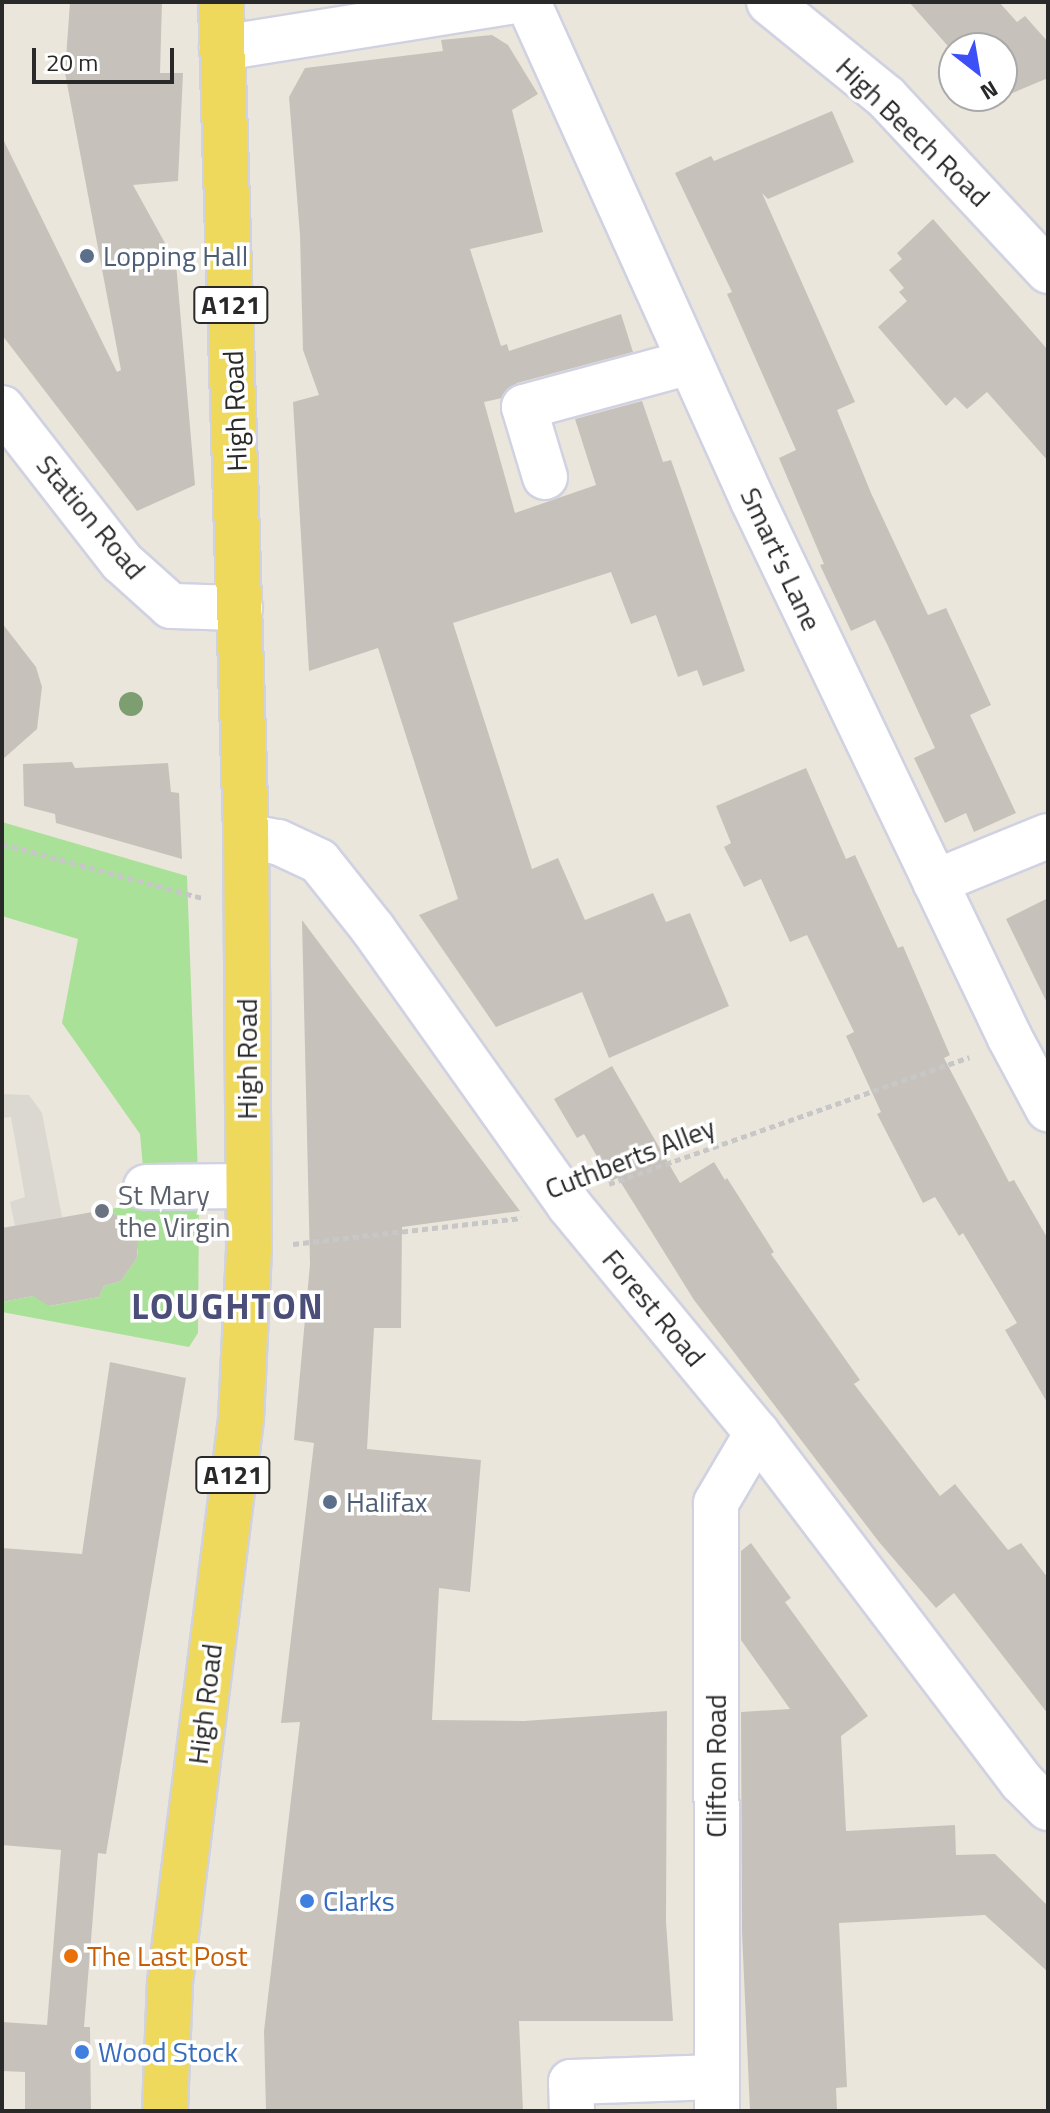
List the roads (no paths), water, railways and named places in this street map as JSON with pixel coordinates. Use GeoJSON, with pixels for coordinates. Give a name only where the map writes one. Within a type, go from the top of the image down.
{"type":"FeatureCollection","features":[{"type":"Feature","properties":{"kind":"main road","name":"High Road"},"geometry":{"type":"LineString","coordinates":[[165,2111],[170,1982],[241,1419],[249,1249],[244,910],[246,836],[221,2]]}},
{"type":"Feature","properties":{"kind":"street"},"geometry":{"type":"LineString","coordinates":[[222,48],[510,2]]}},
{"type":"Feature","properties":{"kind":"street","name":"Smart's Lane"},"geometry":{"type":"LineString","coordinates":[[528,2],[690,362],[935,882],[1048,1109]]}},
{"type":"Feature","properties":{"kind":"street","name":"High Beech Road"},"geometry":{"type":"LineString","coordinates":[[769,2],[886,97],[1048,271]]}},
{"type":"Feature","properties":{"kind":"street"},"geometry":{"type":"LineString","coordinates":[[545,477],[524,407],[690,362]]}},
{"type":"Feature","properties":{"kind":"street","name":"Station Road"},"geometry":{"type":"LineString","coordinates":[[2,408],[122,562],[171,606],[240,608]]}},
{"type":"Feature","properties":{"kind":"street","name":"Forest Road"},"geometry":{"type":"LineString","coordinates":[[246,836],[278,842],[319,861],[373,929],[569,1205],[757,1433],[1022,1782],[1048,1808]]}},
{"type":"Feature","properties":{"kind":"street"},"geometry":{"type":"LineString","coordinates":[[935,882],[1048,836]]}},
{"type":"Feature","properties":{"kind":"street"},"geometry":{"type":"LineString","coordinates":[[146,1187],[248,1186]]}},
{"type":"Feature","properties":{"kind":"street","name":"Clifton Road"},"geometry":{"type":"LineString","coordinates":[[717,2094],[716,1503],[757,1433]]}},
{"type":"Feature","properties":{"kind":"street"},"geometry":{"type":"LineString","coordinates":[[572,2111],[571,2082],[717,2094]]}},
{"type":"Feature","properties":{"kind":"place","name":"Lopping Hall"},"geometry":{"type":"Point","coordinates":[87,256]}},
{"type":"Feature","properties":{"kind":"place","name":"St Mary the Virgin"},"geometry":{"type":"Point","coordinates":[102,1211]}},
{"type":"Feature","properties":{"kind":"place","name":"Halifax"},"geometry":{"type":"Point","coordinates":[330,1502]}},
{"type":"Feature","properties":{"kind":"place","name":"Clarks"},"geometry":{"type":"Point","coordinates":[307,1901]}},
{"type":"Feature","properties":{"kind":"place","name":"The Last Post"},"geometry":{"type":"Point","coordinates":[71,1956]}},
{"type":"Feature","properties":{"kind":"place","name":"Wood Stock"},"geometry":{"type":"Point","coordinates":[82,2052]}},
{"type":"Feature","properties":{"kind":"district","name":"LOUGHTON"},"geometry":{"type":"Point","coordinates":[228,1306]}}]}
